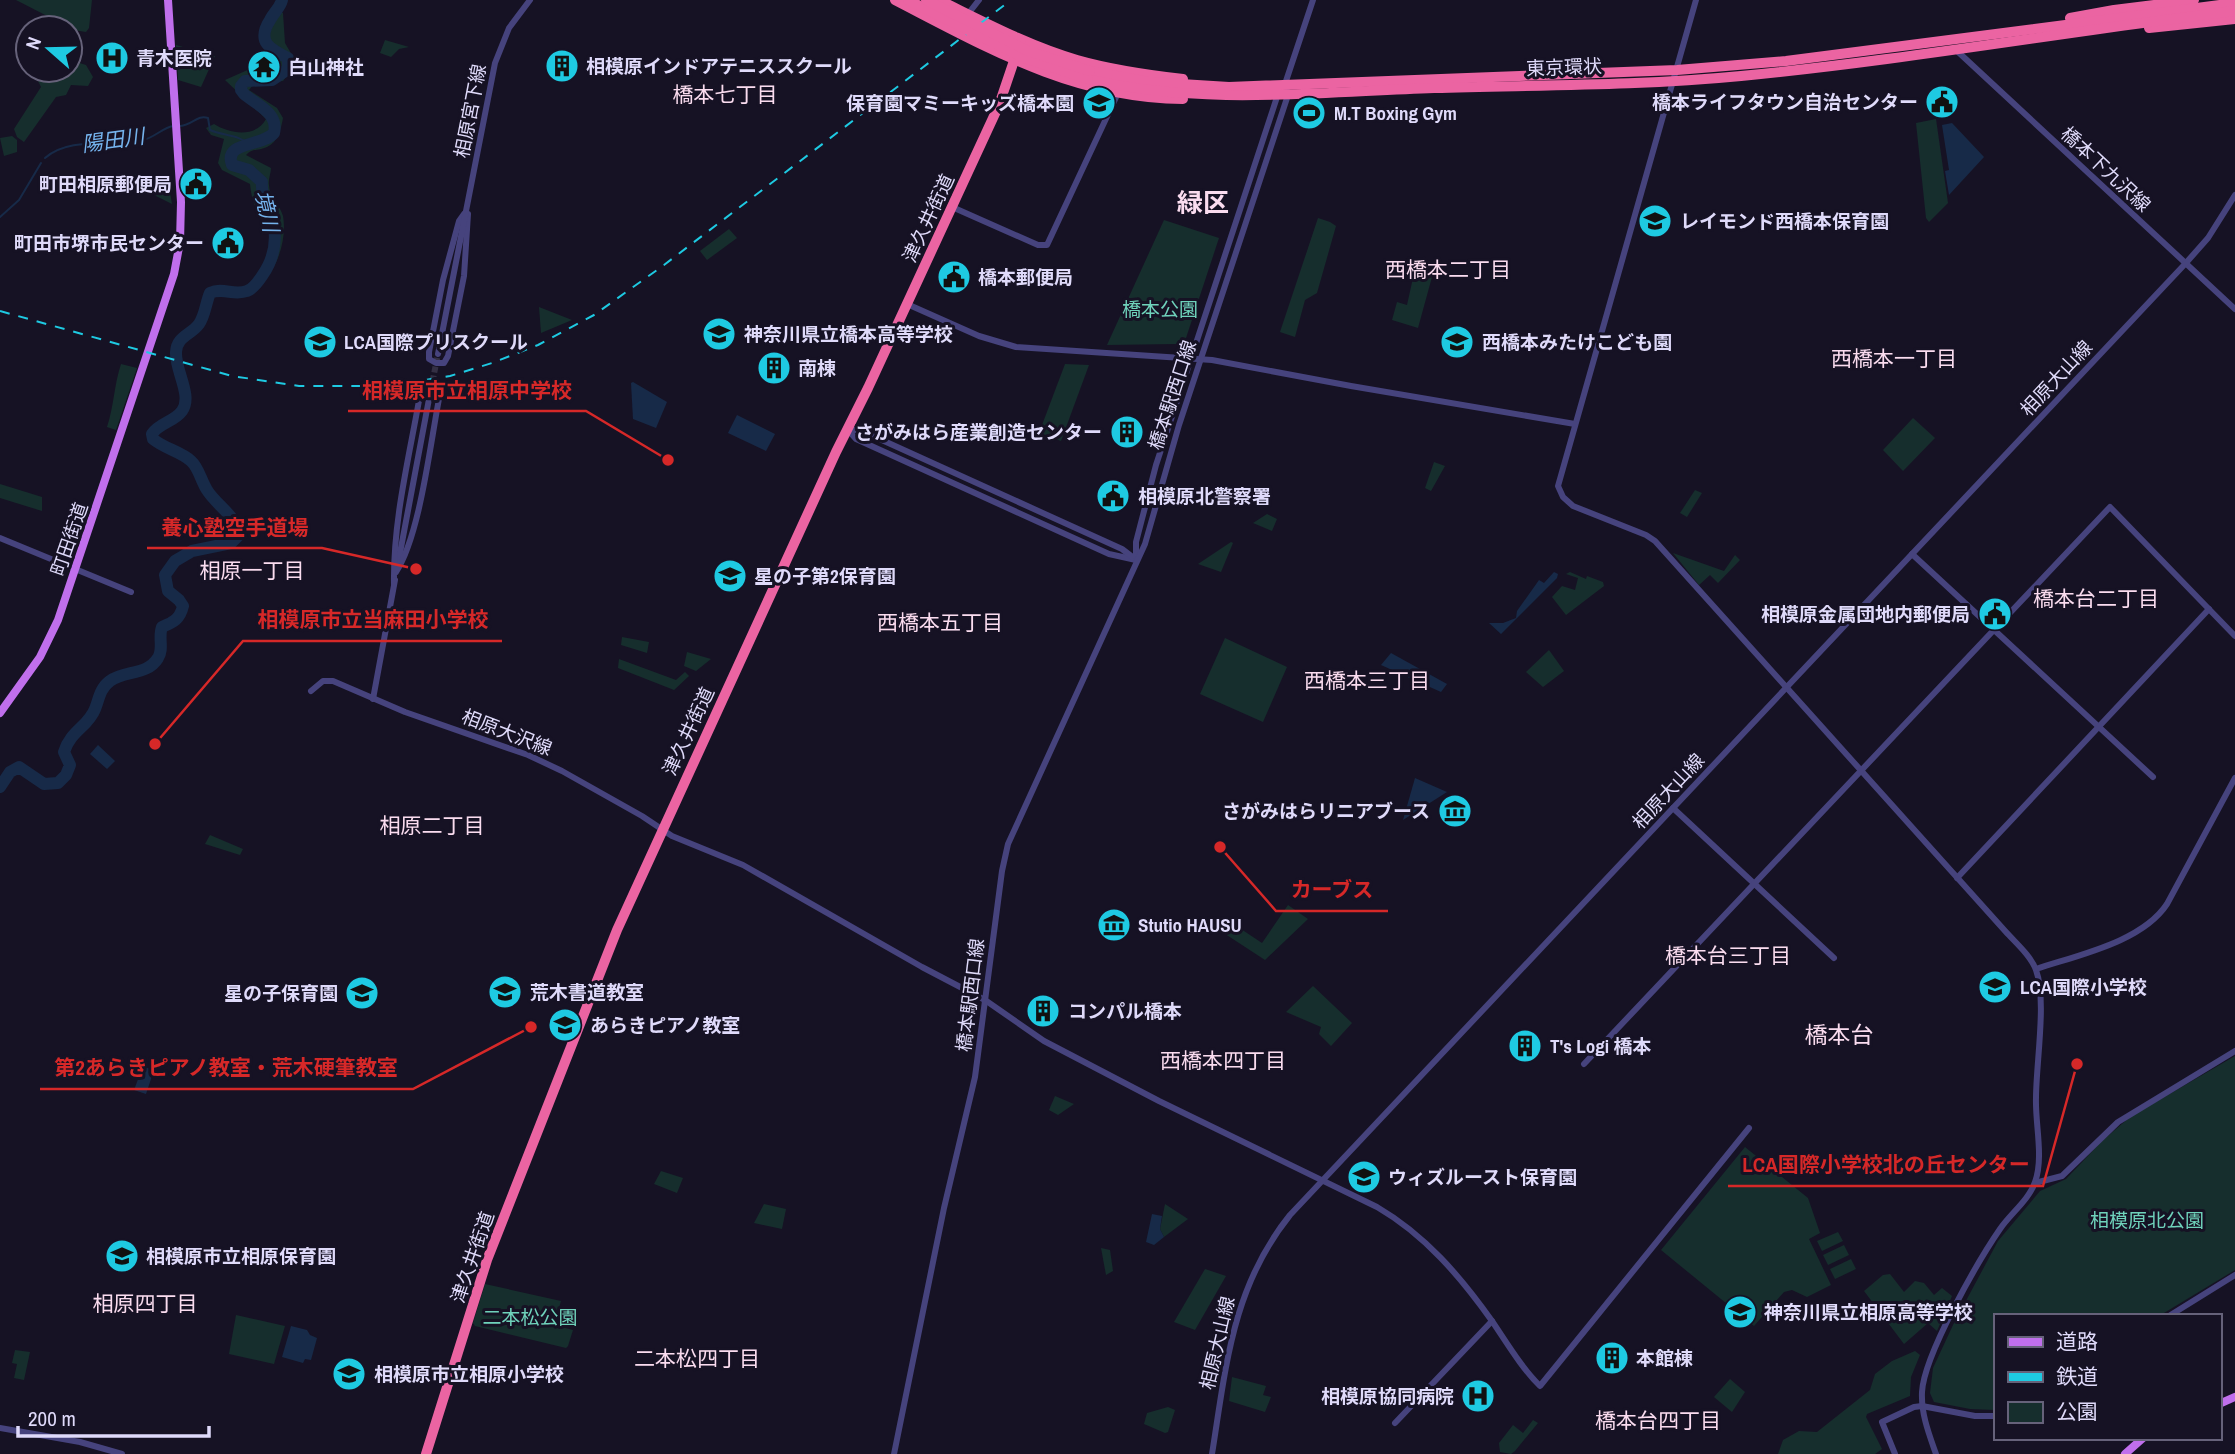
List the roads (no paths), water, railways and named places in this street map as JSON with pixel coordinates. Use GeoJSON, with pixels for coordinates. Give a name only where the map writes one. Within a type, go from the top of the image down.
{"type":"FeatureCollection","features":[{"type":"Feature","properties":{"kind":"highway"},"geometry":{"type":"LineString","coordinates":[[895,0],[1013,61],[1053,76],[1118,93],[1172,99],[1218,96]]}},
{"type":"Feature","properties":{"kind":"highway","name":"東京環状"},"geometry":{"type":"LineString","coordinates":[[908,0],[1018,55],[1138,89],[1218,96],[1283,91],[1770,73],[1957,51],[2106,27],[2235,11]]}},
{"type":"Feature","properties":{"kind":"highway","name":"東京環状"},"geometry":{"type":"LineString","coordinates":[[926,0],[1028,51],[1089,75],[1283,91]]}},
{"type":"Feature","properties":{"kind":"highway"},"geometry":{"type":"LineString","coordinates":[[931,19],[930,14],[939,0],[1021,40],[1079,61],[1147,75],[1192,80],[1200,85]]}},
{"type":"Feature","properties":{"kind":"highway"},"geometry":{"type":"LineString","coordinates":[[2036,27],[2095,13],[2194,0]]}},
{"type":"Feature","properties":{"kind":"highway","name":"東京環状"},"geometry":{"type":"LineString","coordinates":[[1676,76],[2235,3]]}},
{"type":"Feature","properties":{"kind":"highway"},"geometry":{"type":"LineString","coordinates":[[2058,36],[2087,36],[2235,19]]}},
{"type":"Feature","properties":{"kind":"highway","name":"津久井街道"},"geometry":{"type":"LineString","coordinates":[[426,1454],[487,1260],[617,930],[999,105],[1021,40]]}},
{"type":"Feature","properties":{"kind":"main road","name":"町田街道"},"geometry":{"type":"LineString","coordinates":[[0,713],[33,669],[58,620],[172,285],[179,252],[181,202],[167,0]]}},
{"type":"Feature","properties":{"kind":"main road"},"geometry":{"type":"LineString","coordinates":[[2125,1454],[2141,1440]]}},
{"type":"Feature","properties":{"kind":"street","name":"相原宮下線"},"geometry":{"type":"LineString","coordinates":[[438,354],[498,53],[509,28],[530,0]]}},
{"type":"Feature","properties":{"kind":"street"},"geometry":{"type":"LineString","coordinates":[[968,14],[979,0]]}},
{"type":"Feature","properties":{"kind":"street","name":"橋本駅西口線"},"geometry":{"type":"LineString","coordinates":[[894,1454],[942,1215],[975,1077],[1002,871],[1010,836],[1144,544],[1313,0]]}},
{"type":"Feature","properties":{"kind":"street"},"geometry":{"type":"LineString","coordinates":[[1696,0],[1559,479],[1559,490],[1573,506],[1652,538],[1958,878],[2036,969],[2040,1013],[2035,1112],[2039,1162],[2035,1183],[1996,1234],[1928,1363],[1922,1406],[1936,1454]]}},
{"type":"Feature","properties":{"kind":"street","name":"橋本下九沢線"},"geometry":{"type":"LineString","coordinates":[[1949,39],[1957,51],[2235,309]]}},
{"type":"Feature","properties":{"kind":"street","name":"橋本駅西口線"},"geometry":{"type":"LineString","coordinates":[[1136,560],[1136,542],[1147,498],[1190,358],[1253,169],[1283,91]]}},
{"type":"Feature","properties":{"kind":"street"},"geometry":{"type":"LineString","coordinates":[[952,207],[1038,245],[1047,245],[1118,93]]}},
{"type":"Feature","properties":{"kind":"street","name":"相原大山線"},"geometry":{"type":"LineString","coordinates":[[1212,1454],[1231,1335],[1247,1286],[1264,1252],[1282,1225],[2185,264],[2208,238],[2235,195]]}},
{"type":"Feature","properties":{"kind":"street"},"geometry":{"type":"LineString","coordinates":[[466,212],[458,221],[437,307],[428,355],[429,359],[436,363],[444,363],[448,356],[464,276],[468,201]]}},
{"type":"Feature","properties":{"kind":"street"},"geometry":{"type":"LineString","coordinates":[[907,304],[979,336],[1016,347],[1200,359],[1575,424]]}},
{"type":"Feature","properties":{"kind":"street"},"geometry":{"type":"LineString","coordinates":[[394,584],[394,555],[404,477],[420,395],[430,390],[438,394],[439,400],[418,511],[404,560],[396,572]]}},
{"type":"Feature","properties":{"kind":"street"},"geometry":{"type":"LineString","coordinates":[[373,699],[429,399]]}},
{"type":"Feature","properties":{"kind":"street"},"geometry":{"type":"LineString","coordinates":[[847,429],[862,431],[900,448],[1122,549],[1136,560]]}},
{"type":"Feature","properties":{"kind":"street"},"geometry":{"type":"LineString","coordinates":[[1584,1064],[2109,507],[2235,636]]}},
{"type":"Feature","properties":{"kind":"street"},"geometry":{"type":"LineString","coordinates":[[0,538],[131,592]]}},
{"type":"Feature","properties":{"kind":"street"},"geometry":{"type":"LineString","coordinates":[[1912,554],[2153,777]]}},
{"type":"Feature","properties":{"kind":"street"},"geometry":{"type":"LineString","coordinates":[[1958,878],[2209,609]]}},
{"type":"Feature","properties":{"kind":"street","name":"相原大沢線"},"geometry":{"type":"LineString","coordinates":[[310,691],[323,681],[333,681],[373,699],[545,762],[672,836],[743,865],[985,1000],[1044,1041],[1385,1212],[1421,1238],[1458,1276],[1540,1386],[1749,1128]]}},
{"type":"Feature","properties":{"kind":"street"},"geometry":{"type":"LineString","coordinates":[[2036,969],[2128,937],[2157,918],[2235,778]]}},
{"type":"Feature","properties":{"kind":"street"},"geometry":{"type":"LineString","coordinates":[[1673,808],[1834,958]]}},
{"type":"Feature","properties":{"kind":"street"},"geometry":{"type":"LineString","coordinates":[[2035,1183],[2052,1181],[2062,1176],[2118,1122],[2235,1051]]}},
{"type":"Feature","properties":{"kind":"street"},"geometry":{"type":"LineString","coordinates":[[2172,1314],[2235,1275]]}},
{"type":"Feature","properties":{"kind":"street"},"geometry":{"type":"LineString","coordinates":[[1395,1423],[1492,1321]]}},
{"type":"Feature","properties":{"kind":"street"},"geometry":{"type":"LineString","coordinates":[[1895,1454],[1882,1422],[1914,1407],[1922,1406],[1975,1416],[1994,1416]]}},
{"type":"Feature","properties":{"kind":"street"},"geometry":{"type":"LineString","coordinates":[[0,1428],[80,1442],[122,1454]]}},
{"type":"Feature","properties":{"kind":"water"},"geometry":{"type":"Polygon","coordinates":[[[1952,123],[1984,157],[1949,195],[1945,171],[1949,170],[1942,125],[1952,123]]]}},
{"type":"Feature","properties":{"kind":"water"},"geometry":{"type":"Polygon","coordinates":[[[633,382],[667,402],[656,428],[633,419],[633,382]]]}},
{"type":"Feature","properties":{"kind":"water"},"geometry":{"type":"Polygon","coordinates":[[[737,415],[775,434],[766,451],[728,433],[737,415]]]}},
{"type":"Feature","properties":{"kind":"water"},"geometry":{"type":"Polygon","coordinates":[[[1554,572],[1558,574],[1557,578],[1501,634],[1489,623],[1503,623],[1516,618],[1517,611],[1539,580],[1544,583],[1554,572]]]}},
{"type":"Feature","properties":{"kind":"water"},"geometry":{"type":"Polygon","coordinates":[[[1391,653],[1447,684],[1441,692],[1381,665],[1391,653]]]}},
{"type":"Feature","properties":{"kind":"water"},"geometry":{"type":"Polygon","coordinates":[[[98,745],[115,761],[107,769],[90,754],[98,745]]]}},
{"type":"Feature","properties":{"kind":"water"},"geometry":{"type":"Polygon","coordinates":[[[1415,778],[1447,792],[1403,820],[1415,778]]]}},
{"type":"Feature","properties":{"kind":"water"},"geometry":{"type":"Polygon","coordinates":[[[143,1066],[154,1070],[146,1094],[134,1090],[143,1066]]]}},
{"type":"Feature","properties":{"kind":"water"},"geometry":{"type":"Polygon","coordinates":[[[1152,1214],[1162,1216],[1160,1229],[1164,1237],[1154,1245],[1146,1242],[1152,1214]]]}},
{"type":"Feature","properties":{"kind":"water"},"geometry":{"type":"Polygon","coordinates":[[[291,1326],[307,1330],[317,1338],[311,1360],[305,1359],[303,1363],[282,1357],[291,1326]]]}},
{"type":"Feature","properties":{"kind":"waterway","name":"境川"},"geometry":{"type":"LineString","coordinates":[[0,787],[10,772],[19,767],[44,784],[58,783],[66,775],[70,765],[64,752],[67,745],[92,715],[104,687],[122,675],[148,668],[158,658],[162,627],[176,619],[183,606],[168,591],[165,575],[175,561],[192,551],[231,543],[239,535],[230,516],[207,490],[194,464],[153,439],[152,434],[179,415],[185,405],[185,391],[176,359],[177,347],[201,321],[210,293],[238,293],[249,290],[271,260],[274,225],[262,182],[249,170],[232,165],[231,157],[238,148],[261,141],[274,133],[275,126],[270,115],[244,94],[241,86],[245,81],[272,80],[288,69],[288,58],[271,48],[264,34],[282,0]]}},
{"type":"Feature","properties":{"kind":"waterway","name":"陽田川"},"geometry":{"type":"LineString","coordinates":[[179,126],[208,118],[210,130],[241,139],[250,145]]}},
{"type":"Feature","properties":{"kind":"waterway","name":"陽田川"},"geometry":{"type":"LineString","coordinates":[[45,158],[55,151],[79,144],[143,140],[173,126]]}},
{"type":"Feature","properties":{"kind":"waterway","name":"陽田川"},"geometry":{"type":"LineString","coordinates":[[0,217],[19,200],[41,163]]}},
{"type":"Feature","properties":{"kind":"tunnel"},"geometry":{"type":"LineString","coordinates":[[429,399],[438,354]]}},
{"type":"Feature","properties":{"kind":"railway"},"geometry":{"type":"LineString","coordinates":[[0,311],[232,376],[299,386],[387,386],[450,376],[538,345],[594,315],[664,265],[1011,0]]}},
{"type":"Feature","properties":{"kind":"place","name":"青木医院"},"geometry":{"type":"Point","coordinates":[112,58]}},
{"type":"Feature","properties":{"kind":"place","name":"相模原インドアテニススクール"},"geometry":{"type":"Point","coordinates":[562,66]}},
{"type":"Feature","properties":{"kind":"place","name":"白山神社"},"geometry":{"type":"Point","coordinates":[264,67]}},
{"type":"Feature","properties":{"kind":"place","name":"橋本ライフタウン自治センター"},"geometry":{"type":"Point","coordinates":[1942,102]}},
{"type":"Feature","properties":{"kind":"place","name":"保育園マミーキッズ橋本園"},"geometry":{"type":"Point","coordinates":[1099,103]}},
{"type":"Feature","properties":{"kind":"place","name":"M.T Boxing Gym"},"geometry":{"type":"Point","coordinates":[1309,113]}},
{"type":"Feature","properties":{"kind":"place","name":"町田相原郵便局"},"geometry":{"type":"Point","coordinates":[196,184]}},
{"type":"Feature","properties":{"kind":"place","name":"レイモンド西橋本保育園"},"geometry":{"type":"Point","coordinates":[1655,221]}},
{"type":"Feature","properties":{"kind":"place","name":"町田市堺市民センター"},"geometry":{"type":"Point","coordinates":[228,243]}},
{"type":"Feature","properties":{"kind":"place","name":"橋本郵便局"},"geometry":{"type":"Point","coordinates":[954,277]}},
{"type":"Feature","properties":{"kind":"place","name":"神奈川県立橋本高等学校"},"geometry":{"type":"Point","coordinates":[719,334]}},
{"type":"Feature","properties":{"kind":"place","name":"LCA国際プリスクール"},"geometry":{"type":"Point","coordinates":[320,342]}},
{"type":"Feature","properties":{"kind":"place","name":"西橋本みたけこども園"},"geometry":{"type":"Point","coordinates":[1457,342]}},
{"type":"Feature","properties":{"kind":"place","name":"南棟"},"geometry":{"type":"Point","coordinates":[774,368]}},
{"type":"Feature","properties":{"kind":"place","name":"さがみはら産業創造センター"},"geometry":{"type":"Point","coordinates":[1127,432]}},
{"type":"Feature","properties":{"kind":"place","name":"相模原市立相原中学校"},"geometry":{"type":"Point","coordinates":[668,460]}},
{"type":"Feature","properties":{"kind":"place","name":"相模原北警察署"},"geometry":{"type":"Point","coordinates":[1113,496]}},
{"type":"Feature","properties":{"kind":"place","name":"養心塾空手道場"},"geometry":{"type":"Point","coordinates":[416,569]}},
{"type":"Feature","properties":{"kind":"place","name":"星の子第2保育園"},"geometry":{"type":"Point","coordinates":[730,576]}},
{"type":"Feature","properties":{"kind":"place","name":"相模原金属団地内郵便局"},"geometry":{"type":"Point","coordinates":[1995,614]}},
{"type":"Feature","properties":{"kind":"place","name":"相模原市立当麻田小学校"},"geometry":{"type":"Point","coordinates":[155,744]}},
{"type":"Feature","properties":{"kind":"place","name":"さがみはらリニアブース"},"geometry":{"type":"Point","coordinates":[1455,811]}},
{"type":"Feature","properties":{"kind":"place","name":"カーブス"},"geometry":{"type":"Point","coordinates":[1220,847]}},
{"type":"Feature","properties":{"kind":"place","name":"Stutio HAUSU"},"geometry":{"type":"Point","coordinates":[1114,925]}},
{"type":"Feature","properties":{"kind":"place","name":"LCA国際小学校"},"geometry":{"type":"Point","coordinates":[1995,987]}},
{"type":"Feature","properties":{"kind":"place","name":"荒木書道教室"},"geometry":{"type":"Point","coordinates":[505,992]}},
{"type":"Feature","properties":{"kind":"place","name":"星の子保育園"},"geometry":{"type":"Point","coordinates":[362,993]}},
{"type":"Feature","properties":{"kind":"place","name":"コンパル橋本"},"geometry":{"type":"Point","coordinates":[1043,1011]}},
{"type":"Feature","properties":{"kind":"place","name":"あらきピアノ教室"},"geometry":{"type":"Point","coordinates":[565,1025]}},
{"type":"Feature","properties":{"kind":"place","name":"第2あらきピアノ教室・荒木硬筆教室"},"geometry":{"type":"Point","coordinates":[531,1027]}},
{"type":"Feature","properties":{"kind":"place","name":"T's Logi 橋本"},"geometry":{"type":"Point","coordinates":[1525,1046]}},
{"type":"Feature","properties":{"kind":"place","name":"LCA国際小学校北の丘センター"},"geometry":{"type":"Point","coordinates":[2077,1064]}},
{"type":"Feature","properties":{"kind":"place","name":"ウィズルースト保育園"},"geometry":{"type":"Point","coordinates":[1364,1177]}},
{"type":"Feature","properties":{"kind":"place","name":"相模原市立相原保育園"},"geometry":{"type":"Point","coordinates":[122,1256]}},
{"type":"Feature","properties":{"kind":"place","name":"神奈川県立相原高等学校"},"geometry":{"type":"Point","coordinates":[1740,1312]}},
{"type":"Feature","properties":{"kind":"place","name":"本館棟"},"geometry":{"type":"Point","coordinates":[1612,1358]}},
{"type":"Feature","properties":{"kind":"place","name":"相模原市立相原小学校"},"geometry":{"type":"Point","coordinates":[349,1374]}},
{"type":"Feature","properties":{"kind":"place","name":"相模原協同病院"},"geometry":{"type":"Point","coordinates":[1478,1396]}},
{"type":"Feature","properties":{"kind":"district","name":"橋本七丁目"},"geometry":{"type":"Point","coordinates":[725,94]}},
{"type":"Feature","properties":{"kind":"district","name":"緑区"},"geometry":{"type":"Point","coordinates":[1203,202]}},
{"type":"Feature","properties":{"kind":"district","name":"西橋本二丁目"},"geometry":{"type":"Point","coordinates":[1448,269]}},
{"type":"Feature","properties":{"kind":"district","name":"西橋本一丁目"},"geometry":{"type":"Point","coordinates":[1894,358]}},
{"type":"Feature","properties":{"kind":"district","name":"相原一丁目"},"geometry":{"type":"Point","coordinates":[252,570]}},
{"type":"Feature","properties":{"kind":"district","name":"橋本台二丁目"},"geometry":{"type":"Point","coordinates":[2096,598]}},
{"type":"Feature","properties":{"kind":"district","name":"西橋本五丁目"},"geometry":{"type":"Point","coordinates":[940,622]}},
{"type":"Feature","properties":{"kind":"district","name":"西橋本三丁目"},"geometry":{"type":"Point","coordinates":[1367,680]}},
{"type":"Feature","properties":{"kind":"district","name":"相原二丁目"},"geometry":{"type":"Point","coordinates":[432,825]}},
{"type":"Feature","properties":{"kind":"district","name":"橋本台三丁目"},"geometry":{"type":"Point","coordinates":[1728,955]}},
{"type":"Feature","properties":{"kind":"district","name":"橋本台"},"geometry":{"type":"Point","coordinates":[1839,1034]}},
{"type":"Feature","properties":{"kind":"district","name":"西橋本四丁目"},"geometry":{"type":"Point","coordinates":[1223,1060]}},
{"type":"Feature","properties":{"kind":"district","name":"相原四丁目"},"geometry":{"type":"Point","coordinates":[145,1303]}},
{"type":"Feature","properties":{"kind":"district","name":"二本松四丁目"},"geometry":{"type":"Point","coordinates":[697,1358]}},
{"type":"Feature","properties":{"kind":"district","name":"橋本台四丁目"},"geometry":{"type":"Point","coordinates":[1658,1420]}},
{"type":"Feature","properties":{"kind":"park label","name":"橋本公園"},"geometry":{"type":"Point","coordinates":[1160,309]}},
{"type":"Feature","properties":{"kind":"park label","name":"相模原北公園"},"geometry":{"type":"Point","coordinates":[2147,1220]}},
{"type":"Feature","properties":{"kind":"park label","name":"二本松公園"},"geometry":{"type":"Point","coordinates":[530,1317]}}]}
